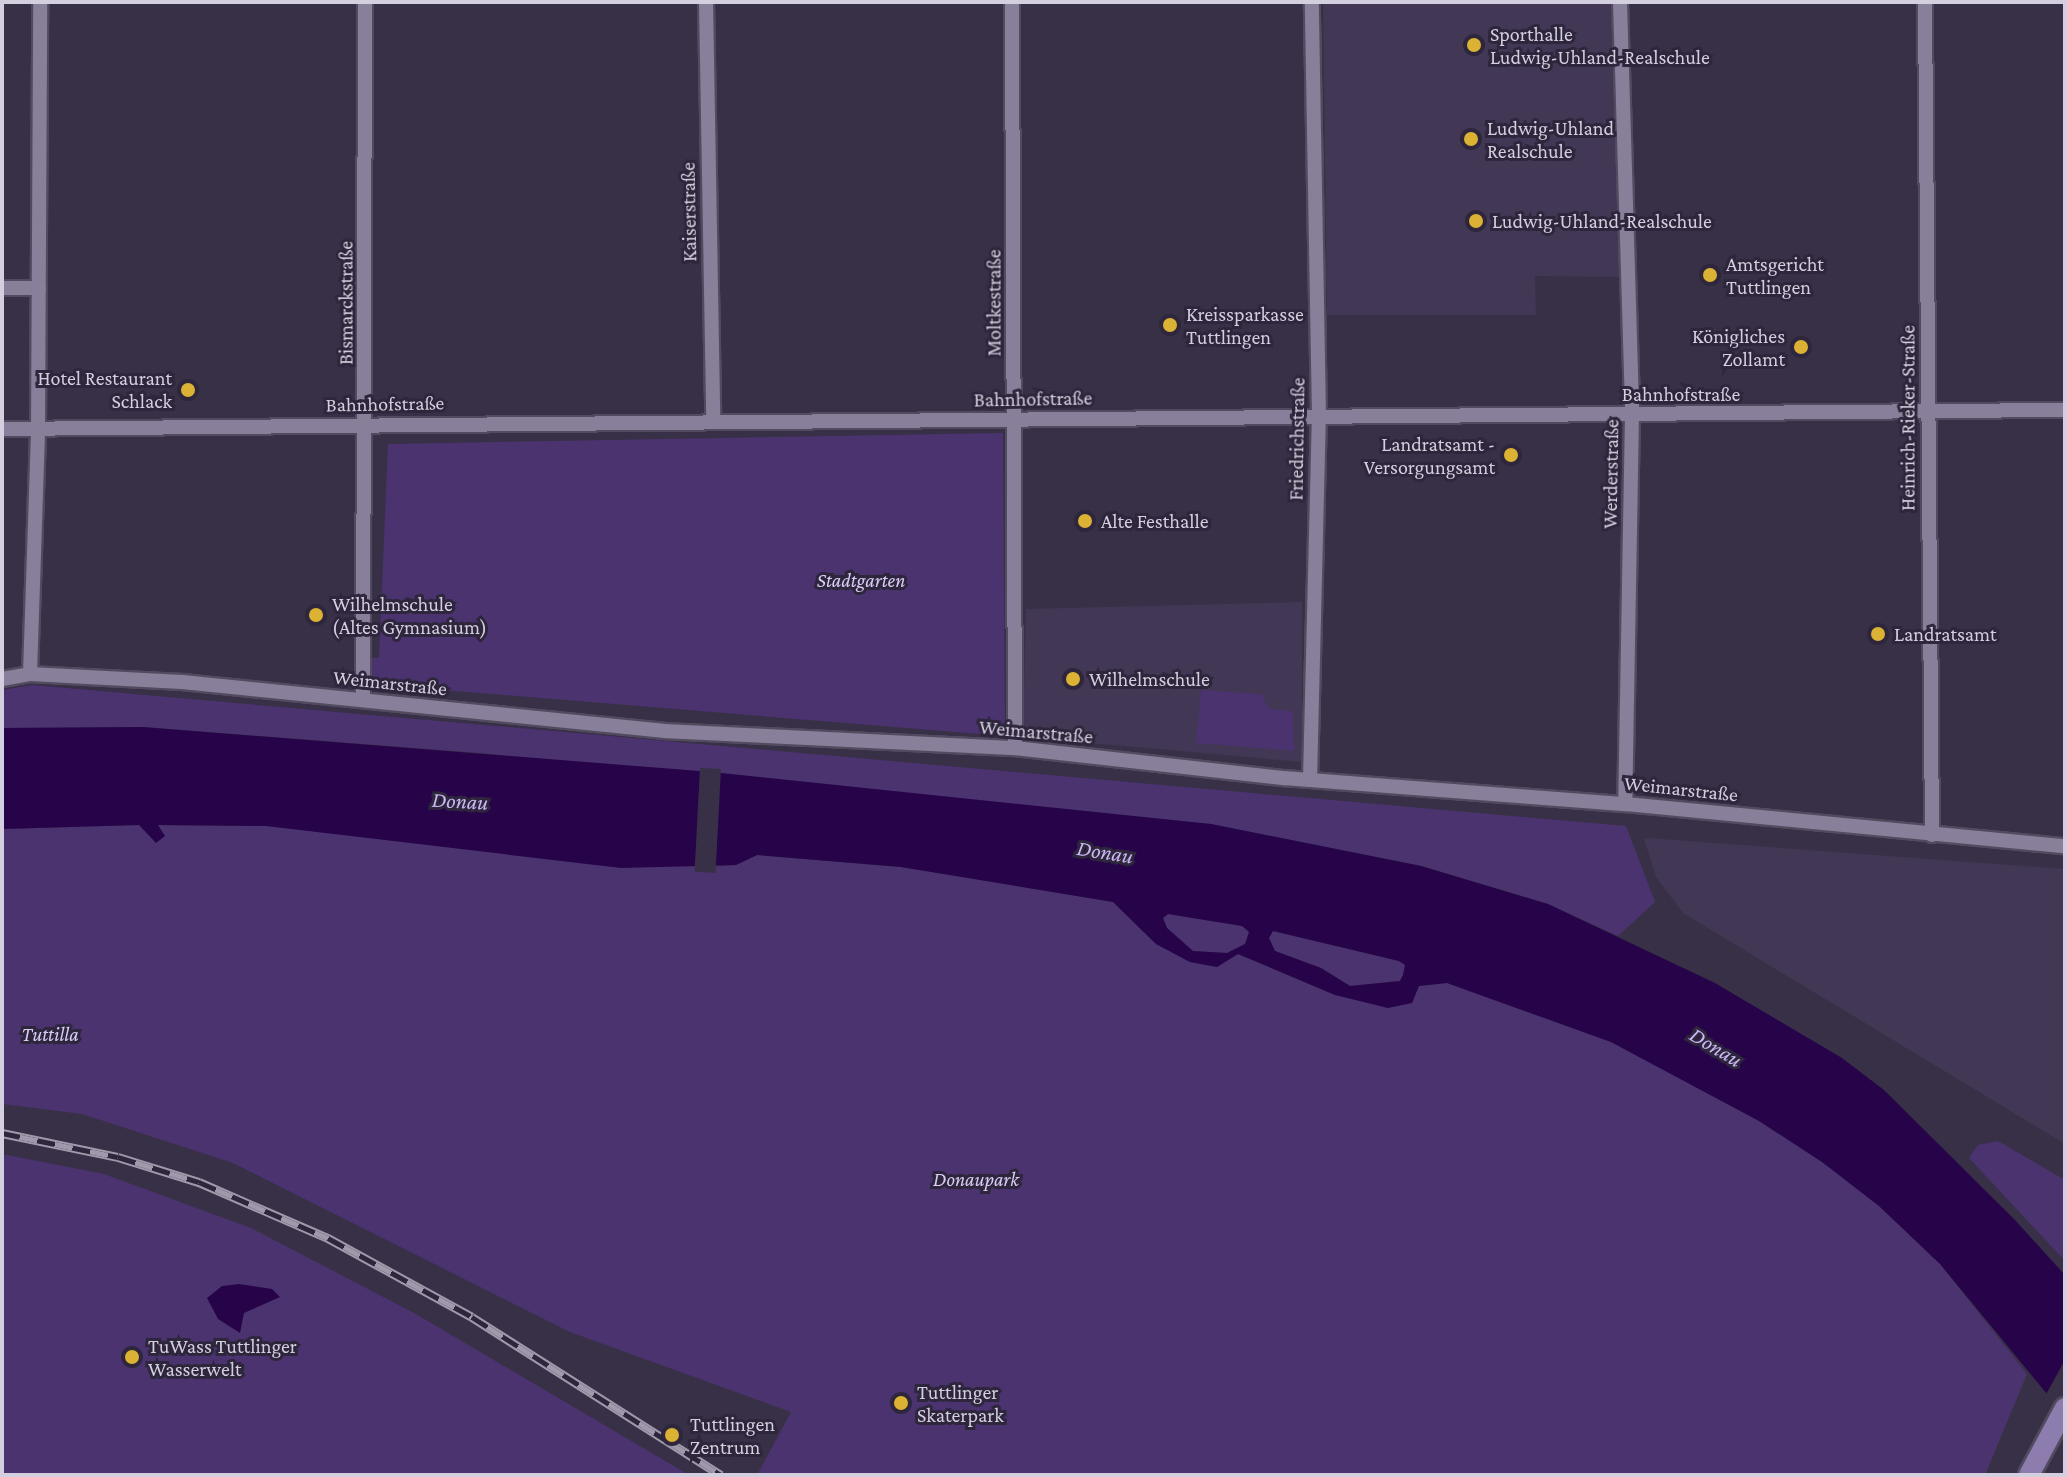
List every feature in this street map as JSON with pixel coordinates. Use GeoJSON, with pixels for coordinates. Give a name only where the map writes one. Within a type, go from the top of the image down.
{"type":"FeatureCollection","features":[{"type":"Feature","properties":{"kind":"main road"},"geometry":{"type":"LineString","coordinates":[[2032,1469],[2065,1408]]}},
{"type":"Feature","properties":{"kind":"street"},"geometry":{"type":"LineString","coordinates":[[30,674],[38,429],[40,2]]}},
{"type":"Feature","properties":{"kind":"street","name":"Bismarckstraße"},"geometry":{"type":"LineString","coordinates":[[363,700],[367,425],[365,2]]}},
{"type":"Feature","properties":{"kind":"street","name":"Kaiserstraße"},"geometry":{"type":"LineString","coordinates":[[706,2],[713,421]]}},
{"type":"Feature","properties":{"kind":"street","name":"Moltkestraße"},"geometry":{"type":"LineString","coordinates":[[1012,2],[1015,748]]}},
{"type":"Feature","properties":{"kind":"street","name":"Friedrichstraße"},"geometry":{"type":"LineString","coordinates":[[1310,780],[1319,417],[1312,2]]}},
{"type":"Feature","properties":{"kind":"street","name":"Werderstraße"},"geometry":{"type":"LineString","coordinates":[[1620,2],[1632,414],[1625,804]]}},
{"type":"Feature","properties":{"kind":"street","name":"Heinrich-Rieker-Straße"},"geometry":{"type":"LineString","coordinates":[[1925,2],[1932,835]]}},
{"type":"Feature","properties":{"kind":"street"},"geometry":{"type":"LineString","coordinates":[[2,288],[39,288]]}},
{"type":"Feature","properties":{"kind":"street","name":"Bahnhofstraße"},"geometry":{"type":"LineString","coordinates":[[2,429],[2065,410]]}},
{"type":"Feature","properties":{"kind":"street","name":"Weimarstraße"},"geometry":{"type":"LineString","coordinates":[[2,679],[30,674],[182,682],[666,731],[1015,748],[1310,780],[1625,804],[2065,846]]}},
{"type":"Feature","properties":{"kind":"shaded area","name":"Ludwig-Uhland Realschule"},"geometry":{"type":"Polygon","coordinates":[[[1323,2],[1611,2],[1621,277],[1535,276],[1536,315],[1327,315],[1323,2]]]}},
{"type":"Feature","properties":{"kind":"shaded area"},"geometry":{"type":"Polygon","coordinates":[[[1302,602],[1302,762],[1023,737],[1026,609],[1302,602]]]}},
{"type":"Feature","properties":{"kind":"shaded area"},"geometry":{"type":"Polygon","coordinates":[[[1644,839],[2065,869],[2065,1144],[1683,913],[1656,877],[1644,839]]]}},
{"type":"Feature","properties":{"kind":"green space","name":"Stadtgarten"},"geometry":{"type":"Polygon","coordinates":[[[1003,433],[1005,736],[369,684],[370,658],[379,658],[388,444],[1003,433]]]}},
{"type":"Feature","properties":{"kind":"green space"},"geometry":{"type":"Polygon","coordinates":[[[32,685],[1626,826],[1655,902],[1618,936],[1548,904],[1422,866],[1211,824],[480,753],[143,727],[2,728],[2,690],[32,685]]]}},
{"type":"Feature","properties":{"kind":"green space"},"geometry":{"type":"Polygon","coordinates":[[[1201,690],[1261,694],[1269,709],[1293,711],[1294,751],[1196,743],[1201,690]]]}},
{"type":"Feature","properties":{"kind":"green space","name":"Donaupark"},"geometry":{"type":"Polygon","coordinates":[[[139,825],[266,826],[705,867],[736,865],[757,855],[901,867],[1113,902],[1156,944],[1190,962],[1217,967],[1238,954],[1335,995],[1447,983],[1611,1042],[1759,1121],[1822,1162],[1879,1206],[1940,1264],[2027,1374],[1985,1475],[757,1475],[791,1412],[570,1332],[233,1163],[82,1114],[2,1104],[2,829],[139,825]]]}},
{"type":"Feature","properties":{"kind":"green space"},"geometry":{"type":"Polygon","coordinates":[[[1168,914],[1242,926],[1250,932],[1245,944],[1227,953],[1193,951],[1167,928],[1163,918],[1168,914]]]}},
{"type":"Feature","properties":{"kind":"green space"},"geometry":{"type":"Polygon","coordinates":[[[1273,931],[1399,961],[1405,965],[1403,975],[1400,981],[1350,986],[1321,968],[1275,951],[1269,938],[1273,931]]]}},
{"type":"Feature","properties":{"kind":"green space"},"geometry":{"type":"Polygon","coordinates":[[[1998,1141],[2065,1180],[2065,1261],[1969,1158],[1978,1145],[1998,1141]]]}},
{"type":"Feature","properties":{"kind":"green space"},"geometry":{"type":"Polygon","coordinates":[[[2,1154],[104,1174],[251,1228],[416,1314],[689,1475],[8,1475],[2,1472],[2,1154]]]}},
{"type":"Feature","properties":{"kind":"water","name":"Donau"},"geometry":{"type":"Polygon","coordinates":[[[143,727],[712,772],[1211,824],[1421,866],[1548,904],[1715,983],[1842,1058],[1884,1090],[2014,1219],[2065,1275],[2065,1416],[1940,1264],[1879,1206],[1822,1162],[1759,1121],[1611,1042],[1447,983],[1419,986],[1412,1003],[1388,1008],[1335,995],[1238,954],[1217,967],[1190,962],[1156,944],[1113,902],[901,867],[757,855],[736,865],[621,868],[266,826],[158,825],[165,836],[156,843],[139,825],[2,829],[2,728],[143,727]],[[1168,914],[1163,918],[1167,928],[1193,951],[1227,953],[1245,944],[1249,932],[1242,926],[1168,914]],[[1273,931],[1269,938],[1275,951],[1321,968],[1350,986],[1400,981],[1403,975],[1405,965],[1399,961],[1273,931]]]}},
{"type":"Feature","properties":{"kind":"water"},"geometry":{"type":"Polygon","coordinates":[[[239,1284],[272,1289],[280,1297],[244,1313],[240,1333],[218,1319],[207,1298],[222,1286],[239,1284]]]}},
{"type":"Feature","properties":{"kind":"pier"},"geometry":{"type":"Polygon","coordinates":[[[700,768],[721,769],[716,873],[695,872],[700,768]]]}},
{"type":"Feature","properties":{"kind":"pier"},"geometry":{"type":"Polygon","coordinates":[[[2065,1360],[2065,1420],[2044,1398],[2065,1360]]]}},
{"type":"Feature","properties":{"kind":"railway"},"geometry":{"type":"LineString","coordinates":[[2,1133],[118,1157],[199,1182],[328,1238],[472,1317],[721,1475]]}},
{"type":"Feature","properties":{"kind":"place","name":"Sporthalle Ludwig-Uhland-Realschule"},"geometry":{"type":"Point","coordinates":[1474,45]}},
{"type":"Feature","properties":{"kind":"place","name":"Ludwig-Uhland Realschule"},"geometry":{"type":"Point","coordinates":[1471,139]}},
{"type":"Feature","properties":{"kind":"place","name":"Ludwig-Uhland-Realschule"},"geometry":{"type":"Point","coordinates":[1476,221]}},
{"type":"Feature","properties":{"kind":"place","name":"Amtsgericht Tuttlingen"},"geometry":{"type":"Point","coordinates":[1710,275]}},
{"type":"Feature","properties":{"kind":"place","name":"Kreissparkasse Tuttlingen"},"geometry":{"type":"Point","coordinates":[1170,325]}},
{"type":"Feature","properties":{"kind":"place","name":"Königliches Zollamt"},"geometry":{"type":"Point","coordinates":[1801,347]}},
{"type":"Feature","properties":{"kind":"place","name":"Hotel Restaurant Schlack"},"geometry":{"type":"Point","coordinates":[188,390]}},
{"type":"Feature","properties":{"kind":"place","name":"Landratsamt - Versorgungsamt"},"geometry":{"type":"Point","coordinates":[1511,455]}},
{"type":"Feature","properties":{"kind":"place","name":"Alte Festhalle"},"geometry":{"type":"Point","coordinates":[1085,521]}},
{"type":"Feature","properties":{"kind":"place","name":"Wilhelmschule (Altes Gymnasium)"},"geometry":{"type":"Point","coordinates":[316,615]}},
{"type":"Feature","properties":{"kind":"place","name":"Landratsamt"},"geometry":{"type":"Point","coordinates":[1878,634]}},
{"type":"Feature","properties":{"kind":"place","name":"Wilhelmschule"},"geometry":{"type":"Point","coordinates":[1073,679]}},
{"type":"Feature","properties":{"kind":"place","name":"TuWass Tuttlinger Wasserwelt"},"geometry":{"type":"Point","coordinates":[132,1357]}},
{"type":"Feature","properties":{"kind":"place","name":"Tuttlinger Skaterpark"},"geometry":{"type":"Point","coordinates":[901,1403]}},
{"type":"Feature","properties":{"kind":"place","name":"Tuttlingen Zentrum"},"geometry":{"type":"Point","coordinates":[672,1435]}},
{"type":"Feature","properties":{"kind":"park label","name":"Tuttilla"},"geometry":{"type":"Point","coordinates":[50,1034]}}]}
